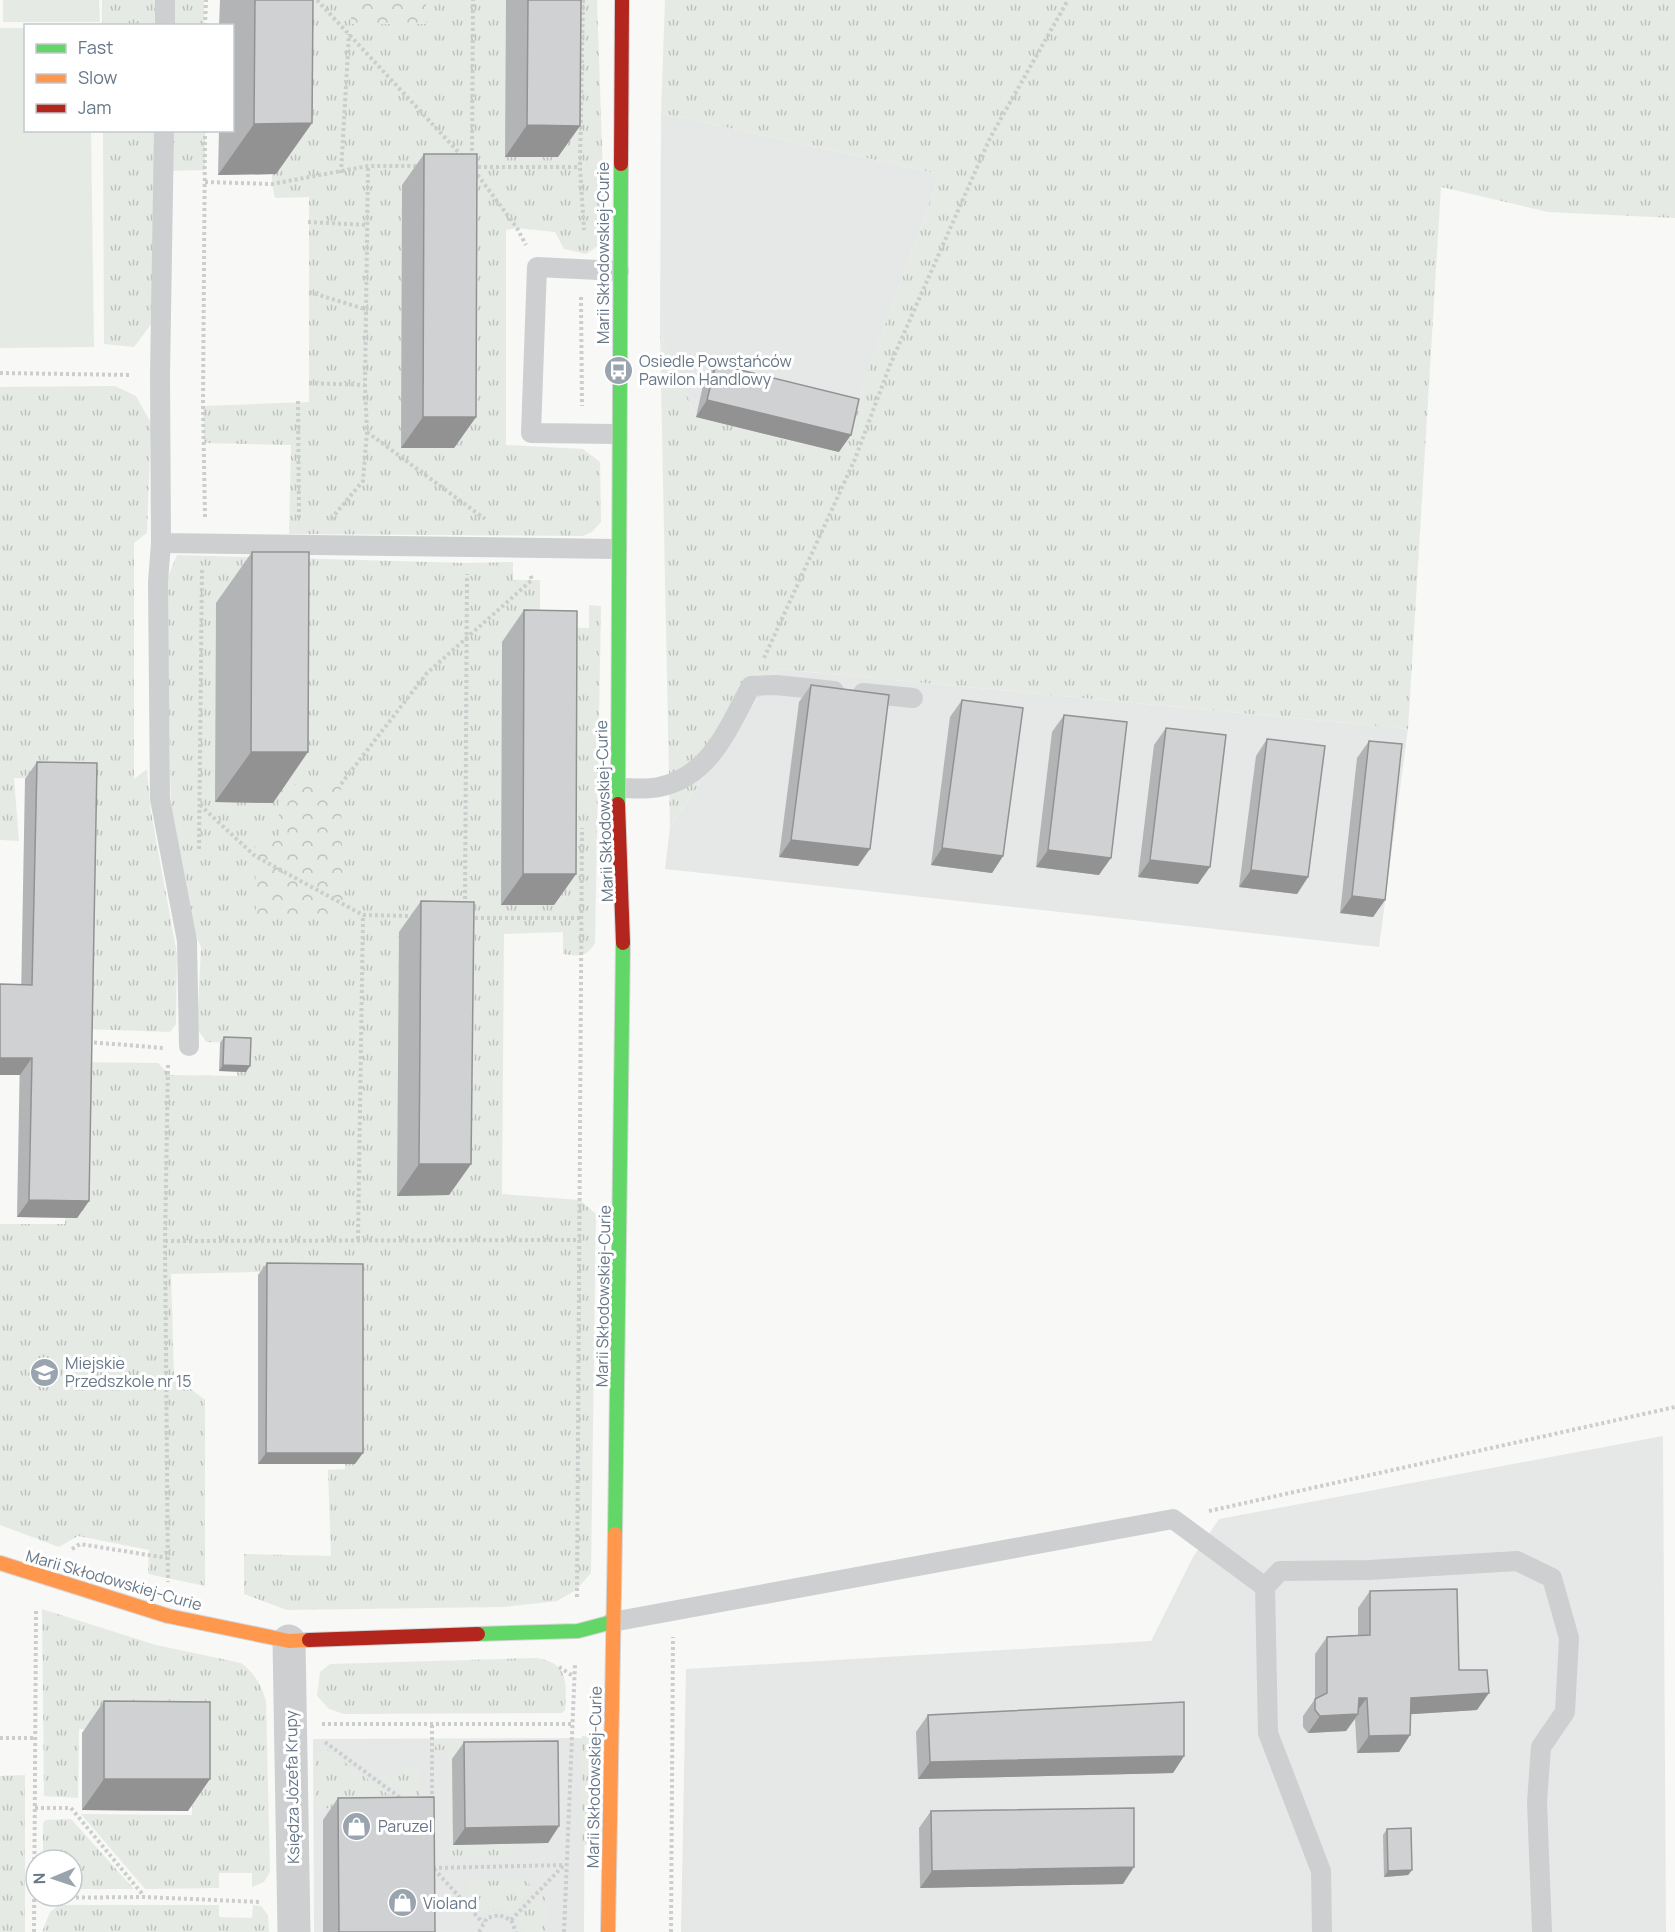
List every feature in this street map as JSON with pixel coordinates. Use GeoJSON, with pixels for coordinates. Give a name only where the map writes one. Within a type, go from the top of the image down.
{"type":"FeatureCollection","features":[{"type":"Feature","properties":{"kind":"street","name":"Marii Skłodowskiej-Curie"},"geometry":{"type":"LineString","coordinates":[[608,1932],[622,1181],[624,920],[617,788],[617,434],[622,0]]}},
{"type":"Feature","properties":{"kind":"street","name":"Marii Skłodowskiej-Curie"},"geometry":{"type":"LineString","coordinates":[[0,1563],[168,1616],[289,1641],[578,1631],[612,1622]]}},
{"type":"Feature","properties":{"kind":"street","name":"Księdza Józefa Krupy"},"geometry":{"type":"LineString","coordinates":[[289,1641],[296,1724],[294,1932]]}},
{"type":"Feature","properties":{"kind":"lane"},"geometry":{"type":"LineString","coordinates":[[165,0],[165,24]]}},
{"type":"Feature","properties":{"kind":"lane"},"geometry":{"type":"LineString","coordinates":[[164,132],[160,375],[161,543],[158,582],[160,799],[187,941],[189,1046]]}},
{"type":"Feature","properties":{"kind":"lane"},"geometry":{"type":"LineString","coordinates":[[617,434],[531,433],[537,267],[619,271]]}},
{"type":"Feature","properties":{"kind":"lane"},"geometry":{"type":"LineString","coordinates":[[161,543],[617,549]]}},
{"type":"Feature","properties":{"kind":"lane"},"geometry":{"type":"LineString","coordinates":[[617,788],[657,788],[683,780],[711,758],[752,686],[776,685],[913,698]]}},
{"type":"Feature","properties":{"kind":"lane"},"geometry":{"type":"LineString","coordinates":[[612,1622],[1173,1519],[1265,1587]]}},
{"type":"Feature","properties":{"kind":"lane"},"geometry":{"type":"LineString","coordinates":[[1323,1932],[1321,1871],[1268,1733],[1265,1587],[1280,1571],[1369,1570],[1517,1561],[1552,1578],[1569,1638],[1566,1712],[1541,1747],[1538,1802],[1542,1932]]}},
{"type":"Feature","properties":{"kind":"path"},"geometry":{"type":"LineString","coordinates":[[206,0],[206,24]]}},
{"type":"Feature","properties":{"kind":"path"},"geometry":{"type":"LineString","coordinates":[[317,0],[472,167],[517,228],[537,267]]}},
{"type":"Feature","properties":{"kind":"path"},"geometry":{"type":"LineString","coordinates":[[472,167],[473,0]]}},
{"type":"Feature","properties":{"kind":"path"},"geometry":{"type":"LineString","coordinates":[[583,0],[580,167],[586,254],[580,269],[583,434]]}},
{"type":"Feature","properties":{"kind":"path"},"geometry":{"type":"LineString","coordinates":[[752,686],[855,459],[890,365],[990,138],[1042,41],[1068,0]]}},
{"type":"Feature","properties":{"kind":"path"},"geometry":{"type":"LineString","coordinates":[[341,173],[350,34]]}},
{"type":"Feature","properties":{"kind":"path"},"geometry":{"type":"LineString","coordinates":[[305,544],[363,481],[367,432],[365,385],[368,310],[368,166]]}},
{"type":"Feature","properties":{"kind":"path"},"geometry":{"type":"LineString","coordinates":[[205,182],[272,184],[341,173],[368,166],[426,166]]}},
{"type":"Feature","properties":{"kind":"path"},"geometry":{"type":"LineString","coordinates":[[460,167],[580,167]]}},
{"type":"Feature","properties":{"kind":"path"},"geometry":{"type":"LineString","coordinates":[[308,222],[368,225]]}},
{"type":"Feature","properties":{"kind":"path"},"geometry":{"type":"LineString","coordinates":[[309,292],[368,310]]}},
{"type":"Feature","properties":{"kind":"path"},"geometry":{"type":"LineString","coordinates":[[0,373],[160,375]]}},
{"type":"Feature","properties":{"kind":"path"},"geometry":{"type":"LineString","coordinates":[[309,383],[365,385]]}},
{"type":"Feature","properties":{"kind":"path"},"geometry":{"type":"LineString","coordinates":[[298,401],[305,544]]}},
{"type":"Feature","properties":{"kind":"path"},"geometry":{"type":"LineString","coordinates":[[341,784],[427,673],[532,580],[521,548],[367,432]]}},
{"type":"Feature","properties":{"kind":"path"},"geometry":{"type":"LineString","coordinates":[[465,906],[467,547]]}},
{"type":"Feature","properties":{"kind":"path"},"geometry":{"type":"LineString","coordinates":[[200,804],[255,856],[363,915],[420,917]]}},
{"type":"Feature","properties":{"kind":"path"},"geometry":{"type":"LineString","coordinates":[[564,1932],[573,1676],[578,1631],[576,1590],[582,825]]}},
{"type":"Feature","properties":{"kind":"path"},"geometry":{"type":"LineString","coordinates":[[358,1239],[363,915]]}},
{"type":"Feature","properties":{"kind":"path"},"geometry":{"type":"LineString","coordinates":[[465,918],[624,920]]}},
{"type":"Feature","properties":{"kind":"path"},"geometry":{"type":"LineString","coordinates":[[80,1041],[165,1048],[170,1075],[165,1241],[168,1616]]}},
{"type":"Feature","properties":{"kind":"path"},"geometry":{"type":"LineString","coordinates":[[165,1241],[580,1240]]}},
{"type":"Feature","properties":{"kind":"path"},"geometry":{"type":"LineString","coordinates":[[1173,1519],[1675,1407]]}},
{"type":"Feature","properties":{"kind":"path"},"geometry":{"type":"LineString","coordinates":[[71,1550],[80,1544],[168,1558]]}},
{"type":"Feature","properties":{"kind":"path"},"geometry":{"type":"LineString","coordinates":[[34,1848],[37,1603]]}},
{"type":"Feature","properties":{"kind":"path"},"geometry":{"type":"LineString","coordinates":[[671,1932],[673,1612]]}},
{"type":"Feature","properties":{"kind":"path"},"geometry":{"type":"LineString","coordinates":[[296,1724],[573,1724]]}},
{"type":"Feature","properties":{"kind":"path"},"geometry":{"type":"LineString","coordinates":[[296,1724],[404,1801]]}},
{"type":"Feature","properties":{"kind":"path"},"geometry":{"type":"LineString","coordinates":[[432,1725],[432,1812]]}},
{"type":"Feature","properties":{"kind":"path"},"geometry":{"type":"LineString","coordinates":[[0,1738],[35,1738]]}},
{"type":"Feature","properties":{"kind":"path"},"geometry":{"type":"LineString","coordinates":[[34,1808],[71,1808],[145,1897]]}},
{"type":"Feature","properties":{"kind":"path"},"geometry":{"type":"LineString","coordinates":[[433,1857],[433,1879]]}},
{"type":"Feature","properties":{"kind":"path"},"geometry":{"type":"LineString","coordinates":[[433,1868],[565,1865]]}},
{"type":"Feature","properties":{"kind":"path"},"geometry":{"type":"LineString","coordinates":[[511,1920],[565,1865]]}},
{"type":"Feature","properties":{"kind":"path"},"geometry":{"type":"LineString","coordinates":[[433,1868],[483,1923]]}},
{"type":"Feature","properties":{"kind":"path"},"geometry":{"type":"LineString","coordinates":[[84,1898],[145,1897],[263,1902]]}},
{"type":"Feature","properties":{"kind":"path"},"geometry":{"type":"LineString","coordinates":[[34,1908],[34,1932]]}},
{"type":"Feature","properties":{"kind":"path"},"geometry":{"type":"LineString","coordinates":[[479,1932],[487,1918],[499,1916],[511,1920],[516,1932]]}},
{"type":"Feature","properties":{"kind":"shaded area"},"geometry":{"type":"Polygon","coordinates":[[[661,113],[940,174],[839,452],[696,417],[660,333],[661,113]]]}},
{"type":"Feature","properties":{"kind":"shaded area"},"geometry":{"type":"Polygon","coordinates":[[[778,669],[1408,729],[1379,947],[665,869],[670,827],[778,669]]]}},
{"type":"Feature","properties":{"kind":"shaded area"},"geometry":{"type":"Polygon","coordinates":[[[1663,1436],[1666,1932],[681,1932],[686,1669],[1151,1641],[1193,1557],[1219,1519],[1663,1436]]]}},
{"type":"Feature","properties":{"kind":"shaded area"},"geometry":{"type":"Polygon","coordinates":[[[585,1738],[584,1932],[314,1932],[313,1739],[585,1738]]]}},
{"type":"Feature","properties":{"kind":"green space"},"geometry":{"type":"Polygon","coordinates":[[[3,0],[99,0],[100,22],[3,22],[3,0]]]}},
{"type":"Feature","properties":{"kind":"green space"},"geometry":{"type":"Polygon","coordinates":[[[102,0],[157,0],[156,24],[102,24],[102,0]]]}},
{"type":"Feature","properties":{"kind":"green space"},"geometry":{"type":"Polygon","coordinates":[[[170,0],[204,0],[204,24],[170,24],[170,0]]]}},
{"type":"Feature","properties":{"kind":"green space"},"geometry":{"type":"Polygon","coordinates":[[[272,0],[597,0],[605,234],[598,246],[586,254],[564,249],[555,232],[517,228],[506,230],[506,445],[583,449],[600,462],[601,522],[592,532],[583,536],[289,534],[291,445],[204,443],[203,406],[309,402],[309,197],[275,198],[272,184],[272,0]]]}},
{"type":"Feature","properties":{"kind":"green space"},"geometry":{"type":"Polygon","coordinates":[[[351,0],[426,0],[426,24],[351,24],[351,0]]]}},
{"type":"Feature","properties":{"kind":"green space"},"geometry":{"type":"Polygon","coordinates":[[[665,0],[1675,0],[1675,218],[1548,212],[1441,187],[1408,729],[778,669],[670,827],[660,333],[696,417],[839,451],[940,174],[661,113],[665,0]]]}},
{"type":"Feature","properties":{"kind":"green space"},"geometry":{"type":"Polygon","coordinates":[[[0,28],[24,28],[24,132],[91,132],[94,347],[0,348],[0,28]]]}},
{"type":"Feature","properties":{"kind":"green space"},"geometry":{"type":"Polygon","coordinates":[[[103,132],[156,132],[152,323],[134,347],[104,344],[103,132]]]}},
{"type":"Feature","properties":{"kind":"green space"},"geometry":{"type":"Polygon","coordinates":[[[168,132],[205,132],[205,170],[167,171],[168,132]]]}},
{"type":"Feature","properties":{"kind":"green space"},"geometry":{"type":"Polygon","coordinates":[[[115,386],[136,396],[151,423],[147,533],[134,543],[134,779],[147,769],[151,812],[177,954],[176,1024],[170,1032],[85,1029],[87,780],[14,778],[19,841],[0,840],[0,387],[115,386]]]}},
{"type":"Feature","properties":{"kind":"green space"},"geometry":{"type":"Polygon","coordinates":[[[177,555],[467,563],[513,562],[513,580],[540,580],[540,627],[589,628],[589,605],[601,606],[595,943],[585,954],[573,955],[563,954],[563,932],[504,934],[502,1194],[580,1200],[596,1214],[591,1573],[576,1590],[557,1601],[504,1607],[287,1610],[244,1594],[244,1554],[331,1556],[328,1470],[345,1469],[338,1270],[171,1274],[174,1376],[205,1400],[205,1586],[148,1574],[149,1550],[78,1536],[59,1547],[0,1525],[0,1224],[65,1224],[73,1062],[158,1063],[170,1075],[237,1076],[238,1043],[207,1042],[197,1029],[201,947],[191,926],[171,827],[167,579],[177,555]]]}},
{"type":"Feature","properties":{"kind":"green space"},"geometry":{"type":"Polygon","coordinates":[[[341,784],[343,914],[256,915],[255,839],[279,838],[279,785],[341,784]]]}},
{"type":"Feature","properties":{"kind":"green space"},"geometry":{"type":"Polygon","coordinates":[[[42,1609],[156,1645],[241,1663],[254,1675],[266,1701],[270,1872],[264,1882],[252,1887],[252,1873],[219,1873],[219,1888],[145,1889],[81,1814],[192,1815],[192,1730],[79,1729],[78,1798],[44,1796],[42,1609]]]}},
{"type":"Feature","properties":{"kind":"green space"},"geometry":{"type":"Polygon","coordinates":[[[537,1658],[555,1665],[564,1676],[565,1710],[562,1713],[344,1714],[329,1709],[317,1696],[320,1672],[330,1664],[537,1658]]]}},
{"type":"Feature","properties":{"kind":"green space"},"geometry":{"type":"Polygon","coordinates":[[[598,1735],[594,1844],[582,1845],[582,1736],[598,1735]]]}},
{"type":"Feature","properties":{"kind":"green space"},"geometry":{"type":"Polygon","coordinates":[[[435,1740],[471,1741],[471,1759],[453,1845],[513,1844],[513,1855],[449,1857],[448,1750],[435,1750],[435,1740]]]}},
{"type":"Feature","properties":{"kind":"green space"},"geometry":{"type":"Polygon","coordinates":[[[321,1745],[408,1809],[316,1808],[315,1754],[321,1745]]]}},
{"type":"Feature","properties":{"kind":"green space"},"geometry":{"type":"Polygon","coordinates":[[[403,1768],[419,1768],[419,1806],[376,1775],[403,1776],[403,1768]]]}},
{"type":"Feature","properties":{"kind":"green space"},"geometry":{"type":"Polygon","coordinates":[[[25,1775],[25,1932],[0,1932],[0,1776],[25,1775]]]}},
{"type":"Feature","properties":{"kind":"green space"},"geometry":{"type":"Polygon","coordinates":[[[71,1819],[134,1889],[84,1889],[84,1848],[43,1848],[43,1823],[46,1820],[71,1819]]]}},
{"type":"Feature","properties":{"kind":"green space"},"geometry":{"type":"Polygon","coordinates":[[[528,1880],[531,1889],[509,1913],[499,1908],[486,1912],[466,1889],[469,1881],[528,1880]]]}},
{"type":"Feature","properties":{"kind":"green space"},"geometry":{"type":"Polygon","coordinates":[[[539,1896],[546,1897],[546,1932],[523,1932],[517,1919],[539,1896]]]}},
{"type":"Feature","properties":{"kind":"green space"},"geometry":{"type":"Polygon","coordinates":[[[84,1905],[219,1905],[219,1917],[252,1918],[253,1905],[261,1906],[268,1915],[269,1932],[42,1932],[50,1912],[55,1908],[84,1908],[84,1905]]]}},
{"type":"Feature","properties":{"kind":"building"},"geometry":{"type":"Polygon","coordinates":[[[255,0],[313,0],[312,123],[254,124],[255,0]]]}},
{"type":"Feature","properties":{"kind":"building"},"geometry":{"type":"Polygon","coordinates":[[[528,0],[581,0],[580,126],[527,125],[528,0]]]}},
{"type":"Feature","properties":{"kind":"building"},"geometry":{"type":"Polygon","coordinates":[[[424,154],[477,154],[476,417],[423,417],[424,154]]]}},
{"type":"Feature","properties":{"kind":"building"},"geometry":{"type":"Polygon","coordinates":[[[716,364],[859,399],[851,435],[707,400],[716,364]]]}},
{"type":"Feature","properties":{"kind":"building"},"geometry":{"type":"Polygon","coordinates":[[[252,552],[309,552],[308,752],[251,752],[252,552]]]}},
{"type":"Feature","properties":{"kind":"building"},"geometry":{"type":"Polygon","coordinates":[[[524,610],[577,611],[576,874],[523,874],[524,610]]]}},
{"type":"Feature","properties":{"kind":"building"},"geometry":{"type":"Polygon","coordinates":[[[811,685],[889,695],[870,849],[791,840],[811,685]]]}},
{"type":"Feature","properties":{"kind":"building"},"geometry":{"type":"Polygon","coordinates":[[[962,700],[1023,708],[1003,856],[942,848],[962,700]]]}},
{"type":"Feature","properties":{"kind":"building"},"geometry":{"type":"Polygon","coordinates":[[[1064,715],[1127,722],[1111,858],[1048,850],[1064,715]]]}},
{"type":"Feature","properties":{"kind":"building"},"geometry":{"type":"Polygon","coordinates":[[[1166,728],[1226,735],[1210,867],[1150,860],[1166,728]]]}},
{"type":"Feature","properties":{"kind":"building"},"geometry":{"type":"Polygon","coordinates":[[[1267,739],[1325,746],[1308,877],[1251,870],[1267,739]]]}},
{"type":"Feature","properties":{"kind":"building"},"geometry":{"type":"Polygon","coordinates":[[[1369,741],[1402,744],[1385,900],[1352,896],[1369,741]]]}},
{"type":"Feature","properties":{"kind":"building"},"geometry":{"type":"Polygon","coordinates":[[[37,762],[97,763],[89,1201],[29,1200],[32,1058],[0,1058],[0,984],[32,985],[37,762]]]}},
{"type":"Feature","properties":{"kind":"building"},"geometry":{"type":"Polygon","coordinates":[[[421,901],[474,902],[471,1164],[419,1164],[421,901]]]}},
{"type":"Feature","properties":{"kind":"building"},"geometry":{"type":"Polygon","coordinates":[[[224,1037],[251,1038],[250,1066],[223,1065],[224,1037]]]}},
{"type":"Feature","properties":{"kind":"building"},"geometry":{"type":"Polygon","coordinates":[[[267,1263],[363,1264],[363,1453],[266,1453],[267,1263]]]}},
{"type":"Feature","properties":{"kind":"building"},"geometry":{"type":"Polygon","coordinates":[[[1457,1589],[1459,1670],[1487,1670],[1489,1693],[1411,1698],[1410,1735],[1369,1736],[1367,1698],[1359,1698],[1358,1714],[1320,1716],[1315,1710],[1315,1699],[1327,1693],[1327,1637],[1370,1635],[1370,1591],[1457,1589]]]}},
{"type":"Feature","properties":{"kind":"building"},"geometry":{"type":"Polygon","coordinates":[[[104,1701],[210,1702],[210,1779],[104,1779],[104,1701]]]}},
{"type":"Feature","properties":{"kind":"building"},"geometry":{"type":"Polygon","coordinates":[[[1184,1702],[1184,1756],[930,1762],[928,1715],[1184,1702]]]}},
{"type":"Feature","properties":{"kind":"building"},"geometry":{"type":"Polygon","coordinates":[[[558,1741],[559,1826],[465,1828],[464,1742],[558,1741]]]}},
{"type":"Feature","properties":{"kind":"building"},"geometry":{"type":"Polygon","coordinates":[[[434,1797],[435,1932],[339,1932],[338,1798],[434,1797]]]}},
{"type":"Feature","properties":{"kind":"building"},"geometry":{"type":"Polygon","coordinates":[[[1134,1808],[1134,1867],[932,1871],[931,1811],[1134,1808]]]}},
{"type":"Feature","properties":{"kind":"building"},"geometry":{"type":"Polygon","coordinates":[[[1411,1828],[1412,1870],[1388,1871],[1387,1829],[1411,1828]]]}},
{"type":"Feature","properties":{"kind":"traffic: fast"},"geometry":{"type":"LineString","coordinates":[[618,804],[621,164]]}},
{"type":"Feature","properties":{"kind":"traffic: fast"},"geometry":{"type":"LineString","coordinates":[[615,1534],[623,943]]}},
{"type":"Feature","properties":{"kind":"traffic: fast"},"geometry":{"type":"LineString","coordinates":[[478,1634],[578,1631],[612,1622]]}},
{"type":"Feature","properties":{"kind":"traffic: slow"},"geometry":{"type":"LineString","coordinates":[[608,1932],[615,1534]]}},
{"type":"Feature","properties":{"kind":"traffic: slow"},"geometry":{"type":"LineString","coordinates":[[0,1563],[168,1616],[289,1641],[309,1640]]}},
{"type":"Feature","properties":{"kind":"traffic: jam"},"geometry":{"type":"LineString","coordinates":[[621,164],[622,0]]}},
{"type":"Feature","properties":{"kind":"traffic: jam"},"geometry":{"type":"LineString","coordinates":[[618,804],[623,943]]}},
{"type":"Feature","properties":{"kind":"traffic: jam"},"geometry":{"type":"LineString","coordinates":[[309,1640],[478,1634]]}},
{"type":"Feature","properties":{"kind":"place","name":"Osiedle Powstańców Pawilon Handlowy"},"geometry":{"type":"Point","coordinates":[618,370]}},
{"type":"Feature","properties":{"kind":"place","name":"Miejskie Przedszkole nr 15"},"geometry":{"type":"Point","coordinates":[44,1372]}},
{"type":"Feature","properties":{"kind":"place","name":"Paruzel"},"geometry":{"type":"Point","coordinates":[357,1826]}},
{"type":"Feature","properties":{"kind":"place","name":"Violand"},"geometry":{"type":"Point","coordinates":[402,1903]}}]}
